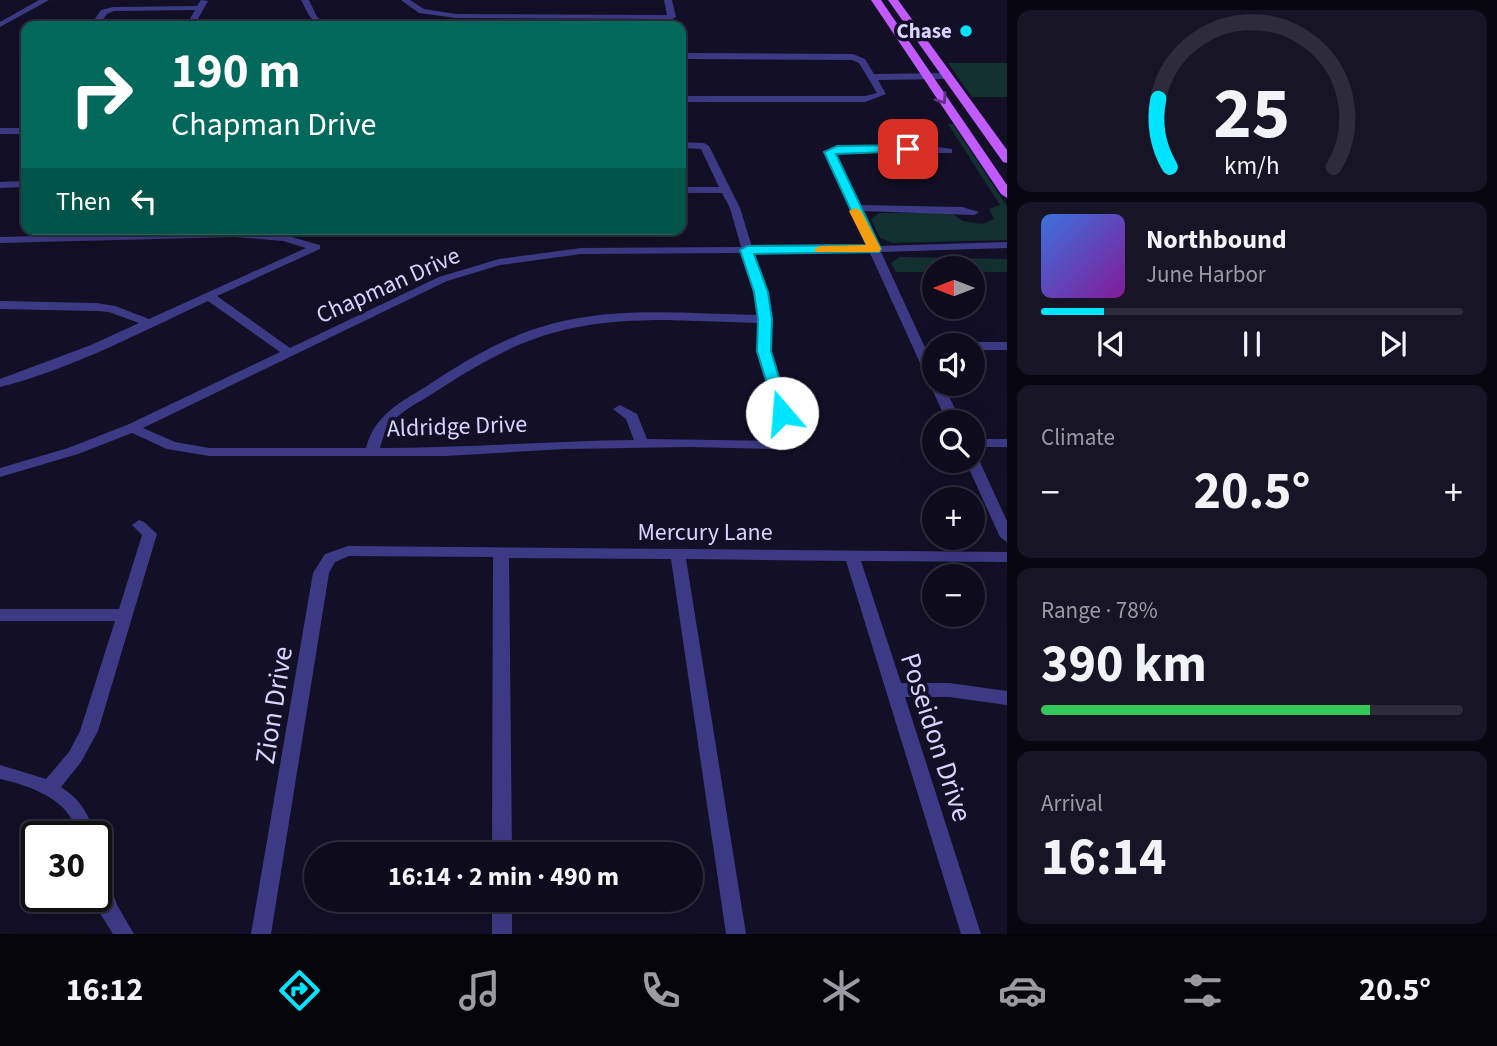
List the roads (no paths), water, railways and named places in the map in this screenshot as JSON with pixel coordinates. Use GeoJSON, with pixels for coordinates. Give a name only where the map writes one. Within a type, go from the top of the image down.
{"type":"FeatureCollection","features":[{"type":"Feature","properties":{"kind":"main road"},"geometry":{"type":"LineString","coordinates":[[876,0],[1007,194]]}},
{"type":"Feature","properties":{"kind":"main road"},"geometry":{"type":"LineString","coordinates":[[893,0],[1007,159]]}},
{"type":"Feature","properties":{"kind":"main road"},"geometry":{"type":"LineString","coordinates":[[891,21],[909,22]]}},
{"type":"Feature","properties":{"kind":"main road"},"geometry":{"type":"LineString","coordinates":[[957,121],[980,121]]}},
{"type":"Feature","properties":{"kind":"street"},"geometry":{"type":"LineString","coordinates":[[0,24],[45,0]]}},
{"type":"Feature","properties":{"kind":"street"},"geometry":{"type":"LineString","coordinates":[[305,0],[318,21]]}},
{"type":"Feature","properties":{"kind":"street"},"geometry":{"type":"LineString","coordinates":[[405,0],[422,11],[456,16],[672,17],[668,0]]}},
{"type":"Feature","properties":{"kind":"street"},"geometry":{"type":"LineString","coordinates":[[98,21],[104,12],[113,9],[202,4]]}},
{"type":"Feature","properties":{"kind":"street"},"geometry":{"type":"LineString","coordinates":[[193,21],[202,4]]}},
{"type":"Feature","properties":{"kind":"street"},"geometry":{"type":"LineString","coordinates":[[686,56],[847,57],[862,61],[882,94],[872,98],[686,99]]}},
{"type":"Feature","properties":{"kind":"street"},"geometry":{"type":"LineString","coordinates":[[872,77],[947,76]]}},
{"type":"Feature","properties":{"kind":"street"},"geometry":{"type":"LineString","coordinates":[[0,131],[21,129]]}},
{"type":"Feature","properties":{"kind":"street"},"geometry":{"type":"LineString","coordinates":[[372,452],[381,424],[395,410],[475,363],[532,335],[570,323],[615,318],[765,319],[761,292],[735,208],[708,149],[704,145],[686,145]]}},
{"type":"Feature","properties":{"kind":"street"},"geometry":{"type":"LineString","coordinates":[[922,353],[830,152],[837,149],[918,149],[949,152]]}},
{"type":"Feature","properties":{"kind":"street"},"geometry":{"type":"LineString","coordinates":[[0,185],[21,184]]}},
{"type":"Feature","properties":{"kind":"street"},"geometry":{"type":"LineString","coordinates":[[686,190],[725,190]]}},
{"type":"Feature","properties":{"kind":"street"},"geometry":{"type":"LineString","coordinates":[[854,208],[974,212]]}},
{"type":"Feature","properties":{"kind":"street"},"geometry":{"type":"LineString","coordinates":[[0,240],[196,235]]}},
{"type":"Feature","properties":{"kind":"street"},"geometry":{"type":"LineString","coordinates":[[0,383],[22,377],[149,323],[316,247],[284,238],[247,235]]}},
{"type":"Feature","properties":{"kind":"street","name":"Chapman Drive"},"geometry":{"type":"LineString","coordinates":[[0,473],[73,451],[132,428],[443,279],[499,262],[581,251],[902,249],[1007,245]]}},
{"type":"Feature","properties":{"kind":"street","name":"Chapman Drive"},"geometry":{"type":"LineString","coordinates":[[902,249],[1007,254]]}},
{"type":"Feature","properties":{"kind":"street"},"geometry":{"type":"LineString","coordinates":[[209,296],[289,352]]}},
{"type":"Feature","properties":{"kind":"street"},"geometry":{"type":"LineString","coordinates":[[0,306],[96,307],[110,309],[149,323]]}},
{"type":"Feature","properties":{"kind":"street","name":"Aldridge Drive"},"geometry":{"type":"LineString","coordinates":[[132,428],[159,442],[195,451],[445,452],[642,444],[772,445],[787,441],[789,433],[764,351],[765,319]]}},
{"type":"Feature","properties":{"kind":"street"},"geometry":{"type":"LineString","coordinates":[[985,346],[1007,346]]}},
{"type":"Feature","properties":{"kind":"street"},"geometry":{"type":"LineString","coordinates":[[620,409],[632,417],[642,444]]}},
{"type":"Feature","properties":{"kind":"street"},"geometry":{"type":"LineString","coordinates":[[985,443],[1007,443]]}},
{"type":"Feature","properties":{"kind":"street"},"geometry":{"type":"LineString","coordinates":[[978,473],[1007,537]]}},
{"type":"Feature","properties":{"kind":"street"},"geometry":{"type":"LineString","coordinates":[[49,788],[75,757],[89,731],[150,534],[139,525]]}},
{"type":"Feature","properties":{"kind":"street","name":"Zion Drive"},"geometry":{"type":"LineString","coordinates":[[261,934],[321,573],[330,558],[348,551],[402,553]]}},
{"type":"Feature","properties":{"kind":"street","name":"Mercury Lane"},"geometry":{"type":"LineString","coordinates":[[402,553],[1007,557]]}},
{"type":"Feature","properties":{"kind":"street"},"geometry":{"type":"LineString","coordinates":[[501,554],[502,842]]}},
{"type":"Feature","properties":{"kind":"street"},"geometry":{"type":"LineString","coordinates":[[678,555],[736,934]]}},
{"type":"Feature","properties":{"kind":"street","name":"Poseidon Drive"},"geometry":{"type":"LineString","coordinates":[[852,556],[971,934]]}},
{"type":"Feature","properties":{"kind":"street"},"geometry":{"type":"LineString","coordinates":[[0,615],[125,615]]}},
{"type":"Feature","properties":{"kind":"street"},"geometry":{"type":"LineString","coordinates":[[895,691],[949,690],[1007,698]]}},
{"type":"Feature","properties":{"kind":"street"},"geometry":{"type":"LineString","coordinates":[[0,772],[19,775],[49,788],[79,814],[81,821]]}},
{"type":"Feature","properties":{"kind":"street"},"geometry":{"type":"LineString","coordinates":[[110,912],[120,933]]}},
{"type":"Feature","properties":{"kind":"street"},"geometry":{"type":"LineString","coordinates":[[502,912],[502,934]]}},
{"type":"Feature","properties":{"kind":"place","name":"Chase"},"geometry":{"type":"Point","coordinates":[966,31]}}]}
